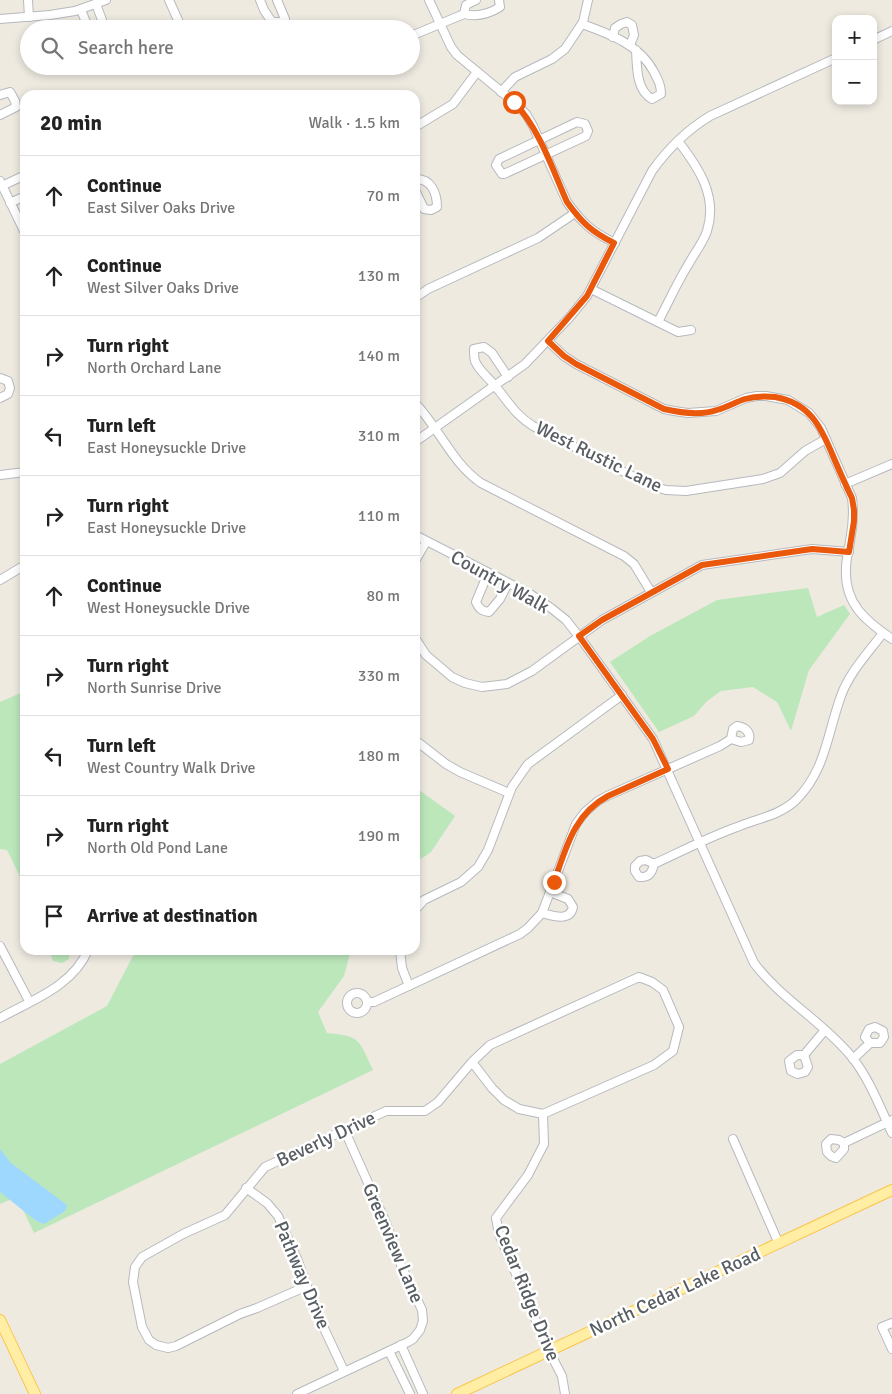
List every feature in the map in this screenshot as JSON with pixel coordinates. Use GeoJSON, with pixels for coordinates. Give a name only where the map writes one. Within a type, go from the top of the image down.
{"type":"FeatureCollection","features":[{"type":"Feature","properties":{"kind":"main road","name":"North Cedar Lake Road"},"geometry":{"type":"LineString","coordinates":[[457,1394],[892,1190]]}},
{"type":"Feature","properties":{"kind":"main road"},"geometry":{"type":"LineString","coordinates":[[0,1320],[35,1394]]}},
{"type":"Feature","properties":{"kind":"street"},"geometry":{"type":"LineString","coordinates":[[28,0],[29,17]]}},
{"type":"Feature","properties":{"kind":"street"},"geometry":{"type":"LineString","coordinates":[[0,19],[50,15],[81,10],[106,0]]}},
{"type":"Feature","properties":{"kind":"street"},"geometry":{"type":"LineString","coordinates":[[169,0],[178,20]]}},
{"type":"Feature","properties":{"kind":"street"},"geometry":{"type":"LineString","coordinates":[[260,0],[271,20]]}},
{"type":"Feature","properties":{"kind":"street"},"geometry":{"type":"LineString","coordinates":[[277,0],[285,19],[284,20]]}},
{"type":"Feature","properties":{"kind":"street"},"geometry":{"type":"LineString","coordinates":[[429,0],[451,47],[457,55],[526,114],[540,140],[567,202],[575,213],[597,235],[614,243]]}},
{"type":"Feature","properties":{"kind":"street"},"geometry":{"type":"LineString","coordinates":[[464,14],[466,5],[476,0]]}},
{"type":"Feature","properties":{"kind":"street"},"geometry":{"type":"LineString","coordinates":[[420,32],[464,14],[473,16],[490,12],[500,7],[499,0]]}},
{"type":"Feature","properties":{"kind":"street"},"geometry":{"type":"LineString","coordinates":[[501,92],[516,77],[559,54],[575,36],[582,24],[587,11],[588,0]]}},
{"type":"Feature","properties":{"kind":"street"},"geometry":{"type":"LineString","coordinates":[[96,4],[102,20]]}},
{"type":"Feature","properties":{"kind":"street"},"geometry":{"type":"LineString","coordinates":[[81,10],[85,20]]}},
{"type":"Feature","properties":{"kind":"street"},"geometry":{"type":"LineString","coordinates":[[613,37],[615,28],[627,22],[632,25],[634,35],[630,44]]}},
{"type":"Feature","properties":{"kind":"street"},"geometry":{"type":"LineString","coordinates":[[582,24],[630,44],[636,50],[652,67],[661,86],[661,94],[652,99],[646,96],[641,85],[637,70],[636,50]]}},
{"type":"Feature","properties":{"kind":"street"},"geometry":{"type":"LineString","coordinates":[[877,38],[892,32]]}},
{"type":"Feature","properties":{"kind":"street"},"geometry":{"type":"LineString","coordinates":[[420,439],[525,364],[569,318],[591,289],[652,171],[662,157],[678,141],[710,116],[832,60]]}},
{"type":"Feature","properties":{"kind":"street"},"geometry":{"type":"LineString","coordinates":[[420,125],[453,104],[476,72]]}},
{"type":"Feature","properties":{"kind":"street"},"geometry":{"type":"LineString","coordinates":[[0,94],[10,92],[16,107],[0,115]]}},
{"type":"Feature","properties":{"kind":"street"},"geometry":{"type":"LineString","coordinates":[[577,122],[583,122],[588,131],[586,136],[504,174],[498,170],[497,162],[499,159],[540,140],[577,122]]}},
{"type":"Feature","properties":{"kind":"street"},"geometry":{"type":"LineString","coordinates":[[658,322],[706,233],[710,218],[711,208],[706,185],[678,141]]}},
{"type":"Feature","properties":{"kind":"street"},"geometry":{"type":"LineString","coordinates":[[20,177],[1,183],[20,222]]}},
{"type":"Feature","properties":{"kind":"street"},"geometry":{"type":"LineString","coordinates":[[420,178],[431,185],[437,199],[437,207],[431,210],[424,209],[420,201]]}},
{"type":"Feature","properties":{"kind":"street"},"geometry":{"type":"LineString","coordinates":[[10,203],[20,198]]}},
{"type":"Feature","properties":{"kind":"street"},"geometry":{"type":"LineString","coordinates":[[420,295],[428,289],[538,238],[575,213]]}},
{"type":"Feature","properties":{"kind":"street"},"geometry":{"type":"LineString","coordinates":[[591,289],[678,332],[691,330]]}},
{"type":"Feature","properties":{"kind":"street"},"geometry":{"type":"LineString","coordinates":[[548,341],[576,364],[664,409],[688,413],[703,413],[716,411],[746,398],[757,396],[778,398],[799,406],[809,413],[821,428],[852,498],[854,510],[846,580],[853,602],[858,612],[892,639]]}},
{"type":"Feature","properties":{"kind":"street","name":"West Rustic Lane"},"geometry":{"type":"LineString","coordinates":[[508,377],[492,353],[484,347],[474,349],[474,359],[480,369],[496,386],[515,413],[533,426],[652,486],[666,490],[686,491],[772,477],[788,467],[805,451],[826,439]]}},
{"type":"Feature","properties":{"kind":"street"},"geometry":{"type":"LineString","coordinates":[[0,378],[8,381],[10,388],[8,394],[0,398]]}},
{"type":"Feature","properties":{"kind":"street"},"geometry":{"type":"LineString","coordinates":[[420,410],[459,463],[471,476],[624,556],[634,564],[651,592]]}},
{"type":"Feature","properties":{"kind":"street"},"geometry":{"type":"LineString","coordinates":[[845,484],[892,464]]}},
{"type":"Feature","properties":{"kind":"street"},"geometry":{"type":"LineString","coordinates":[[0,475],[20,473]]}},
{"type":"Feature","properties":{"kind":"street","name":"Country Walk"},"geometry":{"type":"LineString","coordinates":[[420,538],[551,608],[566,620],[579,636],[653,739],[754,963],[771,983],[825,1030],[853,1059],[890,1121],[892,1133]]}},
{"type":"Feature","properties":{"kind":"street"},"geometry":{"type":"LineString","coordinates":[[420,552],[426,542]]}},
{"type":"Feature","properties":{"kind":"street"},"geometry":{"type":"LineString","coordinates":[[420,646],[426,655],[445,672],[465,683],[482,687],[507,684],[522,677],[602,620],[694,569],[712,563],[812,549],[849,552]]}},
{"type":"Feature","properties":{"kind":"street"},"geometry":{"type":"LineString","coordinates":[[0,580],[20,568]]}},
{"type":"Feature","properties":{"kind":"street"},"geometry":{"type":"LineString","coordinates":[[488,573],[476,602],[478,607],[484,611],[489,612],[495,606],[508,584]]}},
{"type":"Feature","properties":{"kind":"street"},"geometry":{"type":"LineString","coordinates":[[654,864],[737,827],[771,816],[784,809],[804,791],[823,759],[840,696],[845,686],[883,633]]}},
{"type":"Feature","properties":{"kind":"street"},"geometry":{"type":"LineString","coordinates":[[420,904],[424,900],[460,882],[478,867],[488,850],[510,793],[518,777],[528,764],[622,695]]}},
{"type":"Feature","properties":{"kind":"street"},"geometry":{"type":"LineString","coordinates":[[368,1002],[374,1002],[520,934],[542,913],[570,838],[576,824],[585,812],[598,801],[720,746],[730,739]]}},
{"type":"Feature","properties":{"kind":"street"},"geometry":{"type":"LineString","coordinates":[[420,744],[446,764],[460,772],[510,793]]}},
{"type":"Feature","properties":{"kind":"street"},"geometry":{"type":"LineString","coordinates":[[542,913],[562,917],[572,912],[573,907],[568,900],[550,892]]}},
{"type":"Feature","properties":{"kind":"street"},"geometry":{"type":"LineString","coordinates":[[0,946],[29,1002]]}},
{"type":"Feature","properties":{"kind":"street"},"geometry":{"type":"LineString","coordinates":[[0,1018],[63,983],[71,976],[86,955]]}},
{"type":"Feature","properties":{"kind":"street"},"geometry":{"type":"LineString","coordinates":[[401,955],[402,968],[409,986]]}},
{"type":"Feature","properties":{"kind":"street","name":"Beverly Drive"},"geometry":{"type":"LineString","coordinates":[[307,1286],[233,1317],[168,1348],[156,1345],[146,1336],[142,1328],[133,1277],[135,1267],[146,1255],[183,1234],[225,1215],[265,1167],[386,1111],[425,1111],[438,1102],[472,1062],[490,1046],[639,978],[652,982],[662,990],[679,1028],[673,1051],[654,1065],[542,1114]]}},
{"type":"Feature","properties":{"kind":"street"},"geometry":{"type":"LineString","coordinates":[[804,1055],[825,1030]]}},
{"type":"Feature","properties":{"kind":"street"},"geometry":{"type":"LineString","coordinates":[[853,1059],[870,1043]]}},
{"type":"Feature","properties":{"kind":"street"},"geometry":{"type":"LineString","coordinates":[[472,1062],[504,1100],[519,1109],[542,1114]]}},
{"type":"Feature","properties":{"kind":"street","name":"Cedar Ridge Drive"},"geometry":{"type":"LineString","coordinates":[[542,1114],[544,1144],[528,1176],[496,1218],[499,1234],[549,1352],[562,1376],[566,1394]]}},
{"type":"Feature","properties":{"kind":"street"},"geometry":{"type":"LineString","coordinates":[[844,1143],[890,1121]]}},
{"type":"Feature","properties":{"kind":"street","name":"Greenview Lane"},"geometry":{"type":"LineString","coordinates":[[297,1394],[413,1339],[420,1330],[423,1321],[422,1310],[401,1265],[386,1223],[344,1130]]}},
{"type":"Feature","properties":{"kind":"street"},"geometry":{"type":"LineString","coordinates":[[733,1139],[779,1244]]}},
{"type":"Feature","properties":{"kind":"street","name":"Pathway Drive"},"geometry":{"type":"LineString","coordinates":[[246,1188],[267,1203],[278,1216],[298,1261],[315,1309],[344,1371]]}},
{"type":"Feature","properties":{"kind":"street"},"geometry":{"type":"LineString","coordinates":[[892,1323],[882,1327],[892,1349]]}},
{"type":"Feature","properties":{"kind":"street"},"geometry":{"type":"LineString","coordinates":[[395,1348],[410,1394]]}},
{"type":"Feature","properties":{"kind":"street"},"geometry":{"type":"LineString","coordinates":[[395,1348],[424,1394]]}},
{"type":"Feature","properties":{"kind":"green space"},"geometry":{"type":"Polygon","coordinates":[[[808,588],[817,617],[844,605],[850,614],[809,670],[791,731],[777,702],[753,687],[721,691],[706,702],[694,716],[659,732],[610,662],[650,636],[717,600],[808,588]]]}},
{"type":"Feature","properties":{"kind":"green space"},"geometry":{"type":"Polygon","coordinates":[[[20,693],[20,877],[7,850],[0,849],[0,702],[20,693]]]}},
{"type":"Feature","properties":{"kind":"green space"},"geometry":{"type":"Polygon","coordinates":[[[420,791],[455,816],[431,852],[420,860],[420,791]]]}},
{"type":"Feature","properties":{"kind":"green space"},"geometry":{"type":"Polygon","coordinates":[[[51,955],[69,955],[69,959],[62,963],[53,961],[51,955]]]}},
{"type":"Feature","properties":{"kind":"green space"},"geometry":{"type":"Polygon","coordinates":[[[133,955],[350,955],[344,976],[318,1012],[327,1033],[347,1036],[358,1041],[373,1070],[34,1233],[17,1197],[0,1204],[0,1064],[107,1006],[133,955]]]}},
{"type":"Feature","properties":{"kind":"water"},"geometry":{"type":"Polygon","coordinates":[[[0,1149],[11,1163],[67,1205],[65,1211],[44,1224],[35,1220],[0,1192],[0,1149]]]}},
{"type":"Feature","properties":{"kind":"route"},"geometry":{"type":"LineString","coordinates":[[514,102],[526,114],[533,126],[567,202],[587,227],[597,235],[614,243],[587,296],[548,341],[576,364],[664,409],[688,413],[703,413],[716,411],[746,398],[757,396],[788,400],[799,406],[809,413],[821,428],[852,498],[854,510],[849,552],[812,549],[702,565],[602,620],[579,636],[653,739],[668,769],[598,801],[585,812],[576,824],[554,882]]}}]}
